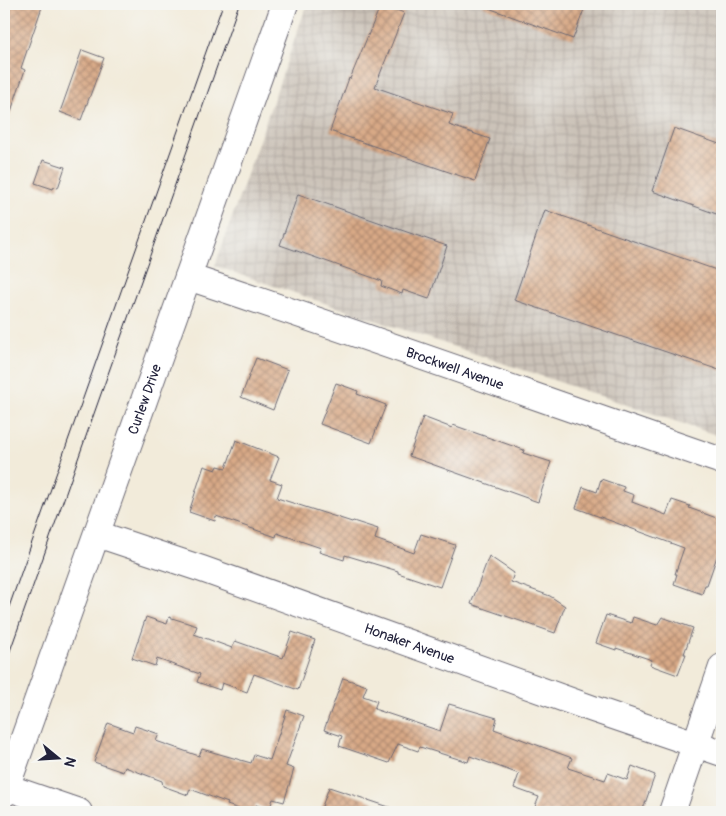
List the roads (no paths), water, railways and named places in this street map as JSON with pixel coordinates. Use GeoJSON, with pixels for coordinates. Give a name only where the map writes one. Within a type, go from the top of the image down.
{"type":"FeatureCollection","features":[{"type":"Feature","properties":{"kind":"street","name":"Curlew Drive"},"geometry":{"type":"LineString","coordinates":[[5,790],[285,4]]}},
{"type":"Feature","properties":{"kind":"street","name":"Brockwell Avenue"},"geometry":{"type":"LineString","coordinates":[[188,277],[722,460]]}},
{"type":"Feature","properties":{"kind":"street","name":"Honaker Avenue"},"geometry":{"type":"LineString","coordinates":[[97,534],[202,569],[593,709],[722,753]]}},
{"type":"Feature","properties":{"kind":"street"},"geometry":{"type":"LineString","coordinates":[[672,812],[722,667]]}},
{"type":"Feature","properties":{"kind":"street"},"geometry":{"type":"LineString","coordinates":[[5,790],[79,812]]}},
{"type":"Feature","properties":{"kind":"tram line"},"geometry":{"type":"LineString","coordinates":[[4,621],[223,4]]}},
{"type":"Feature","properties":{"kind":"tram line"},"geometry":{"type":"LineString","coordinates":[[4,668],[239,4]]}}]}
